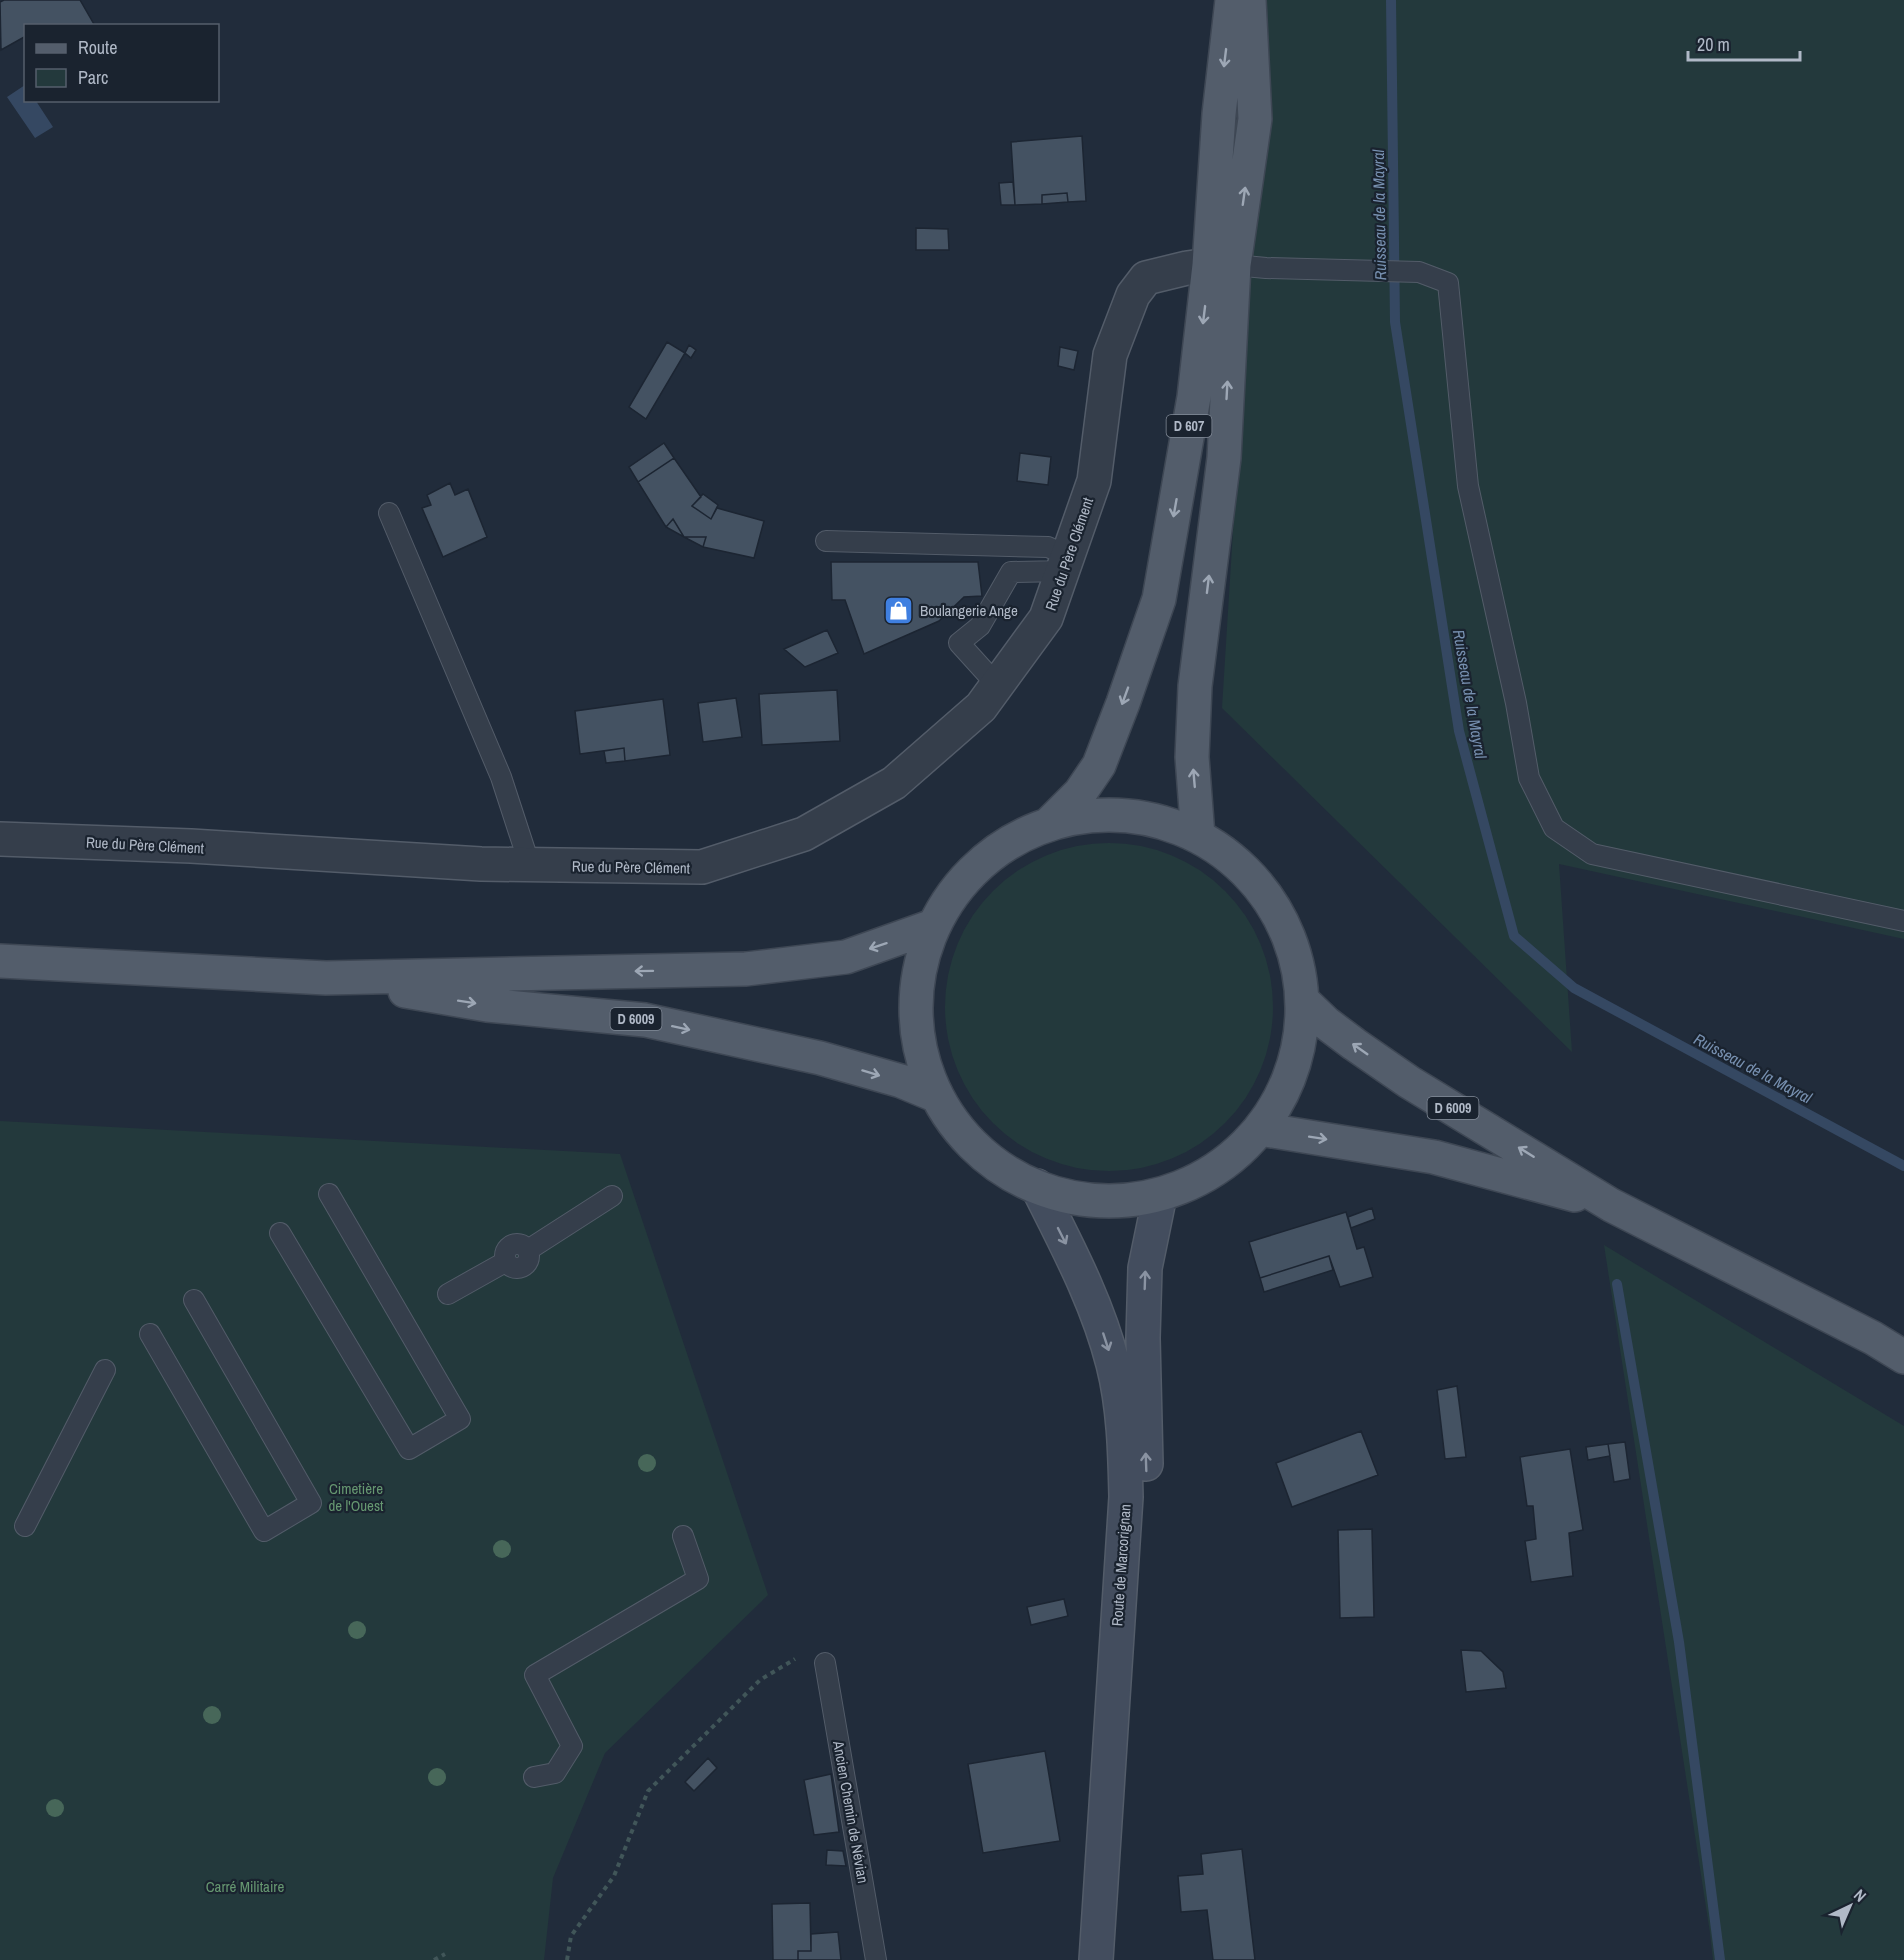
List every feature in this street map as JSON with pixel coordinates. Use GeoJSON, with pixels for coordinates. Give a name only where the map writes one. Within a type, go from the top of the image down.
{"type":"FeatureCollection","features":[{"type":"Feature","properties":{"kind":"main road","name":"D 607"},"geometry":{"type":"LineString","coordinates":[[1198,836],[1192,757],[1195,686],[1224,458],[1219,114],[1232,0]]}},
{"type":"Feature","properties":{"kind":"main road","name":"D 607"},"geometry":{"type":"LineString","coordinates":[[1050,823],[1080,793],[1099,765],[1159,599],[1194,397],[1255,119],[1249,0]]}},
{"type":"Feature","properties":{"kind":"main road"},"geometry":{"type":"LineString","coordinates":[[1116,814],[1156,820],[1198,836],[1232,858],[1265,893],[1290,940],[1302,1000],[1300,1037],[1293,1066],[1278,1101],[1260,1129],[1240,1150],[1219,1167],[1186,1185],[1160,1195],[1107,1201],[1073,1198],[1016,1176],[985,1155],[965,1137],[937,1096],[925,1065],[918,1038],[916,996],[919,968],[933,926],[950,897],[971,871],[1009,842],[1050,823],[1078,816],[1116,814]]}},
{"type":"Feature","properties":{"kind":"main road","name":"D 6009"},"geometry":{"type":"LineString","coordinates":[[0,961],[326,978],[746,969],[846,957],[933,926]]}},
{"type":"Feature","properties":{"kind":"main road","name":"D 6009"},"geometry":{"type":"LineString","coordinates":[[326,978],[487,1005],[645,1020],[820,1058],[901,1082],[937,1096]]}},
{"type":"Feature","properties":{"kind":"main road","name":"D 6009"},"geometry":{"type":"LineString","coordinates":[[1302,1000],[1326,1023],[1409,1082],[1611,1205],[1862,1333],[1904,1357]]}},
{"type":"Feature","properties":{"kind":"main road","name":"D 6009"},"geometry":{"type":"LineString","coordinates":[[1260,1129],[1434,1157],[1611,1205]]}},
{"type":"Feature","properties":{"kind":"main road","name":"Route de Marcorignan"},"geometry":{"type":"LineString","coordinates":[[1037,1186],[1087,1286],[1113,1364],[1124,1437],[1126,1497],[1096,1960]]}},
{"type":"Feature","properties":{"kind":"main road","name":"Route de Marcorignan"},"geometry":{"type":"LineString","coordinates":[[1115,1960],[1147,1493],[1143,1338],[1145,1268],[1160,1195]]}},
{"type":"Feature","properties":{"kind":"street","name":"Rue du Père Clément"},"geometry":{"type":"LineString","coordinates":[[0,839],[191,846],[530,866],[702,867],[804,834],[894,783],[981,707],[998,685],[1046,618],[1094,481],[1110,355],[1133,295],[1146,278],[1187,267],[1222,265]]}},
{"type":"Feature","properties":{"kind":"lane"},"geometry":{"type":"LineString","coordinates":[[1222,265],[1419,272],[1448,283],[1468,486],[1516,703],[1529,778],[1554,828],[1592,854],[1904,921]]}},
{"type":"Feature","properties":{"kind":"lane"},"geometry":{"type":"LineString","coordinates":[[389,513],[501,777],[530,866]]}},
{"type":"Feature","properties":{"kind":"lane"},"geometry":{"type":"LineString","coordinates":[[826,541],[1048,547],[1065,564]]}},
{"type":"Feature","properties":{"kind":"lane"},"geometry":{"type":"LineString","coordinates":[[998,685],[959,643],[980,626],[1011,572],[1065,564]]}},
{"type":"Feature","properties":{"kind":"lane"},"geometry":{"type":"LineString","coordinates":[[280,1233],[409,1449],[460,1419],[329,1194]]}},
{"type":"Feature","properties":{"kind":"lane"},"geometry":{"type":"LineString","coordinates":[[448,1294],[505,1262],[511,1267],[519,1268],[526,1264],[529,1257],[528,1250],[612,1196]]}},
{"type":"Feature","properties":{"kind":"lane"},"geometry":{"type":"LineString","coordinates":[[150,1334],[264,1531],[311,1503],[194,1300]]}},
{"type":"Feature","properties":{"kind":"lane"},"geometry":{"type":"LineString","coordinates":[[25,1526],[105,1370]]}},
{"type":"Feature","properties":{"kind":"lane"},"geometry":{"type":"LineString","coordinates":[[534,1777],[555,1773],[572,1746],[535,1674],[698,1579],[683,1536]]}},
{"type":"Feature","properties":{"kind":"lane","name":"Ancien Chemin de Névian"},"geometry":{"type":"LineString","coordinates":[[825,1663],[876,1960]]}},
{"type":"Feature","properties":{"kind":"path"},"geometry":{"type":"LineString","coordinates":[[567,1960],[571,1936],[614,1876],[648,1791],[760,1680],[805,1653],[825,1663]]}},
{"type":"Feature","properties":{"kind":"path"},"geometry":{"type":"LineString","coordinates":[[434,1960],[445,1954]]}},
{"type":"Feature","properties":{"kind":"green space"},"geometry":{"type":"Polygon","coordinates":[[[1266,0],[1904,0],[1904,939],[1559,864],[1572,1052],[1222,708],[1266,0]]]}},
{"type":"Feature","properties":{"kind":"green space"},"geometry":{"type":"Polygon","coordinates":[[[1109,843],[1141,846],[1172,855],[1200,871],[1225,891],[1245,916],[1261,944],[1270,975],[1273,1007],[1270,1039],[1261,1070],[1245,1098],[1225,1123],[1200,1143],[1172,1159],[1141,1168],[1109,1171],[1077,1168],[1046,1159],[1018,1143],[993,1123],[973,1098],[957,1070],[948,1039],[945,1007],[948,975],[957,944],[973,916],[993,891],[1018,871],[1046,855],[1077,846],[1109,843]]]}},
{"type":"Feature","properties":{"kind":"green space","name":"Cimetière de l'Ouest"},"geometry":{"type":"Polygon","coordinates":[[[0,1121],[620,1154],[768,1595],[605,1753],[553,1878],[544,1960],[0,1960],[0,1121]]]}},
{"type":"Feature","properties":{"kind":"green space"},"geometry":{"type":"Polygon","coordinates":[[[1604,1245],[1904,1426],[1904,1960],[1713,1960],[1604,1245]]]}},
{"type":"Feature","properties":{"kind":"water"},"geometry":{"type":"Polygon","coordinates":[[[24,86],[24,102],[37,102],[53,127],[35,138],[7,97],[24,86]]]}},
{"type":"Feature","properties":{"kind":"building"},"geometry":{"type":"Polygon","coordinates":[[[4,0],[80,0],[94,24],[24,24],[24,37],[1,50],[0,2],[4,0]]]}},
{"type":"Feature","properties":{"kind":"building"},"geometry":{"type":"Polygon","coordinates":[[[1082,136],[1086,201],[1068,202],[1067,193],[1042,195],[1042,204],[1015,205],[1011,142],[1082,136]]]}},
{"type":"Feature","properties":{"kind":"building"},"geometry":{"type":"Polygon","coordinates":[[[1013,182],[1015,205],[1001,205],[999,183],[1013,182]]]}},
{"type":"Feature","properties":{"kind":"building"},"geometry":{"type":"Polygon","coordinates":[[[1067,193],[1068,202],[1042,204],[1042,195],[1067,193]]]}},
{"type":"Feature","properties":{"kind":"building"},"geometry":{"type":"Polygon","coordinates":[[[916,228],[948,229],[949,250],[916,250],[916,228]]]}},
{"type":"Feature","properties":{"kind":"building"},"geometry":{"type":"Polygon","coordinates":[[[667,342],[685,353],[646,419],[629,407],[667,342]]]}},
{"type":"Feature","properties":{"kind":"building"},"geometry":{"type":"Polygon","coordinates":[[[689,345],[696,350],[691,358],[685,353],[689,345]]]}},
{"type":"Feature","properties":{"kind":"building"},"geometry":{"type":"Polygon","coordinates":[[[1060,347],[1078,351],[1074,370],[1058,366],[1060,347]]]}},
{"type":"Feature","properties":{"kind":"building"},"geometry":{"type":"Polygon","coordinates":[[[664,443],[674,458],[638,482],[629,467],[664,443]]]}},
{"type":"Feature","properties":{"kind":"building"},"geometry":{"type":"Polygon","coordinates":[[[1020,453],[1051,457],[1048,485],[1017,481],[1020,453]]]}},
{"type":"Feature","properties":{"kind":"building"},"geometry":{"type":"Polygon","coordinates":[[[674,458],[701,497],[692,506],[711,519],[717,508],[764,521],[754,558],[703,547],[706,537],[684,537],[673,519],[666,527],[638,482],[674,458]]]}},
{"type":"Feature","properties":{"kind":"building"},"geometry":{"type":"Polygon","coordinates":[[[450,483],[455,495],[468,489],[487,537],[443,557],[422,508],[431,505],[427,495],[450,483]]]}},
{"type":"Feature","properties":{"kind":"building"},"geometry":{"type":"Polygon","coordinates":[[[703,494],[718,505],[711,519],[692,506],[703,494]]]}},
{"type":"Feature","properties":{"kind":"building"},"geometry":{"type":"Polygon","coordinates":[[[673,519],[684,537],[666,527],[673,519]]]}},
{"type":"Feature","properties":{"kind":"building"},"geometry":{"type":"Polygon","coordinates":[[[684,537],[706,537],[703,547],[684,537]]]}},
{"type":"Feature","properties":{"kind":"building","name":"Boulangerie Ange"},"geometry":{"type":"Polygon","coordinates":[[[831,562],[978,562],[982,596],[964,597],[939,621],[864,654],[845,600],[832,600],[831,562]]]}},
{"type":"Feature","properties":{"kind":"building"},"geometry":{"type":"Polygon","coordinates":[[[827,630],[838,653],[805,667],[784,649],[827,630]]]}},
{"type":"Feature","properties":{"kind":"building"},"geometry":{"type":"Polygon","coordinates":[[[837,690],[840,741],[762,745],[759,694],[837,690]]]}},
{"type":"Feature","properties":{"kind":"building"},"geometry":{"type":"Polygon","coordinates":[[[736,698],[742,737],[703,742],[698,703],[736,698]]]}},
{"type":"Feature","properties":{"kind":"building"},"geometry":{"type":"Polygon","coordinates":[[[663,699],[670,755],[625,761],[624,748],[580,754],[575,711],[663,699]]]}},
{"type":"Feature","properties":{"kind":"building"},"geometry":{"type":"Polygon","coordinates":[[[624,748],[625,761],[606,763],[604,751],[624,748]]]}},
{"type":"Feature","properties":{"kind":"building"},"geometry":{"type":"Polygon","coordinates":[[[1372,1208],[1375,1219],[1351,1228],[1348,1217],[1372,1208]]]}},
{"type":"Feature","properties":{"kind":"building"},"geometry":{"type":"Polygon","coordinates":[[[1346,1212],[1357,1249],[1364,1247],[1373,1277],[1340,1287],[1329,1256],[1260,1278],[1249,1242],[1346,1212]]]}},
{"type":"Feature","properties":{"kind":"building"},"geometry":{"type":"Polygon","coordinates":[[[1329,1256],[1333,1270],[1264,1292],[1260,1278],[1329,1256]]]}},
{"type":"Feature","properties":{"kind":"building"},"geometry":{"type":"Polygon","coordinates":[[[1457,1386],[1466,1457],[1445,1459],[1437,1390],[1457,1386]]]}},
{"type":"Feature","properties":{"kind":"building"},"geometry":{"type":"Polygon","coordinates":[[[1361,1431],[1378,1475],[1292,1507],[1276,1463],[1361,1431]]]}},
{"type":"Feature","properties":{"kind":"building"},"geometry":{"type":"Polygon","coordinates":[[[1625,1442],[1630,1479],[1614,1482],[1608,1444],[1625,1442]]]}},
{"type":"Feature","properties":{"kind":"building"},"geometry":{"type":"Polygon","coordinates":[[[1608,1444],[1610,1456],[1588,1460],[1586,1447],[1608,1444]]]}},
{"type":"Feature","properties":{"kind":"building"},"geometry":{"type":"Polygon","coordinates":[[[1570,1449],[1583,1530],[1569,1533],[1573,1576],[1531,1582],[1525,1541],[1536,1539],[1533,1506],[1527,1506],[1520,1457],[1570,1449]]]}},
{"type":"Feature","properties":{"kind":"building"},"geometry":{"type":"Polygon","coordinates":[[[1372,1529],[1374,1617],[1340,1618],[1338,1530],[1372,1529]]]}},
{"type":"Feature","properties":{"kind":"building"},"geometry":{"type":"Polygon","coordinates":[[[1064,1599],[1068,1616],[1031,1625],[1027,1607],[1064,1599]]]}},
{"type":"Feature","properties":{"kind":"building"},"geometry":{"type":"Polygon","coordinates":[[[1461,1650],[1481,1651],[1503,1672],[1506,1688],[1466,1692],[1461,1650]]]}},
{"type":"Feature","properties":{"kind":"building"},"geometry":{"type":"Polygon","coordinates":[[[1045,1751],[1060,1841],[983,1853],[968,1764],[1045,1751]]]}},
{"type":"Feature","properties":{"kind":"building"},"geometry":{"type":"Polygon","coordinates":[[[708,1758],[717,1768],[694,1791],[685,1782],[708,1758]]]}},
{"type":"Feature","properties":{"kind":"building"},"geometry":{"type":"Polygon","coordinates":[[[831,1774],[839,1832],[814,1835],[804,1780],[831,1774]]]}},
{"type":"Feature","properties":{"kind":"building"},"geometry":{"type":"Polygon","coordinates":[[[1242,1849],[1255,1960],[1213,1960],[1207,1910],[1181,1912],[1178,1876],[1203,1874],[1201,1854],[1242,1849]]]}},
{"type":"Feature","properties":{"kind":"building"},"geometry":{"type":"Polygon","coordinates":[[[827,1850],[843,1851],[846,1866],[826,1865],[827,1850]]]}},
{"type":"Feature","properties":{"kind":"building"},"geometry":{"type":"Polygon","coordinates":[[[810,1903],[811,1951],[798,1951],[798,1960],[773,1960],[772,1904],[810,1903]]]}},
{"type":"Feature","properties":{"kind":"building"},"geometry":{"type":"Polygon","coordinates":[[[838,1932],[841,1960],[798,1960],[798,1951],[811,1951],[811,1934],[838,1932]]]}},
{"type":"Feature","properties":{"kind":"waterway","name":"Ruisseau de la Mayral"},"geometry":{"type":"LineString","coordinates":[[1391,0],[1395,322],[1459,731],[1514,936],[1574,988],[1904,1166]]}},
{"type":"Feature","properties":{"kind":"waterway"},"geometry":{"type":"LineString","coordinates":[[1617,1284],[1679,1642],[1720,1960]]}},
{"type":"Feature","properties":{"kind":"place","name":"Boulangerie Ange"},"geometry":{"type":"Point","coordinates":[899,610]}},
{"type":"Feature","properties":{"kind":"park label","name":"Carré Militaire"},"geometry":{"type":"Point","coordinates":[245,1886]}}]}
